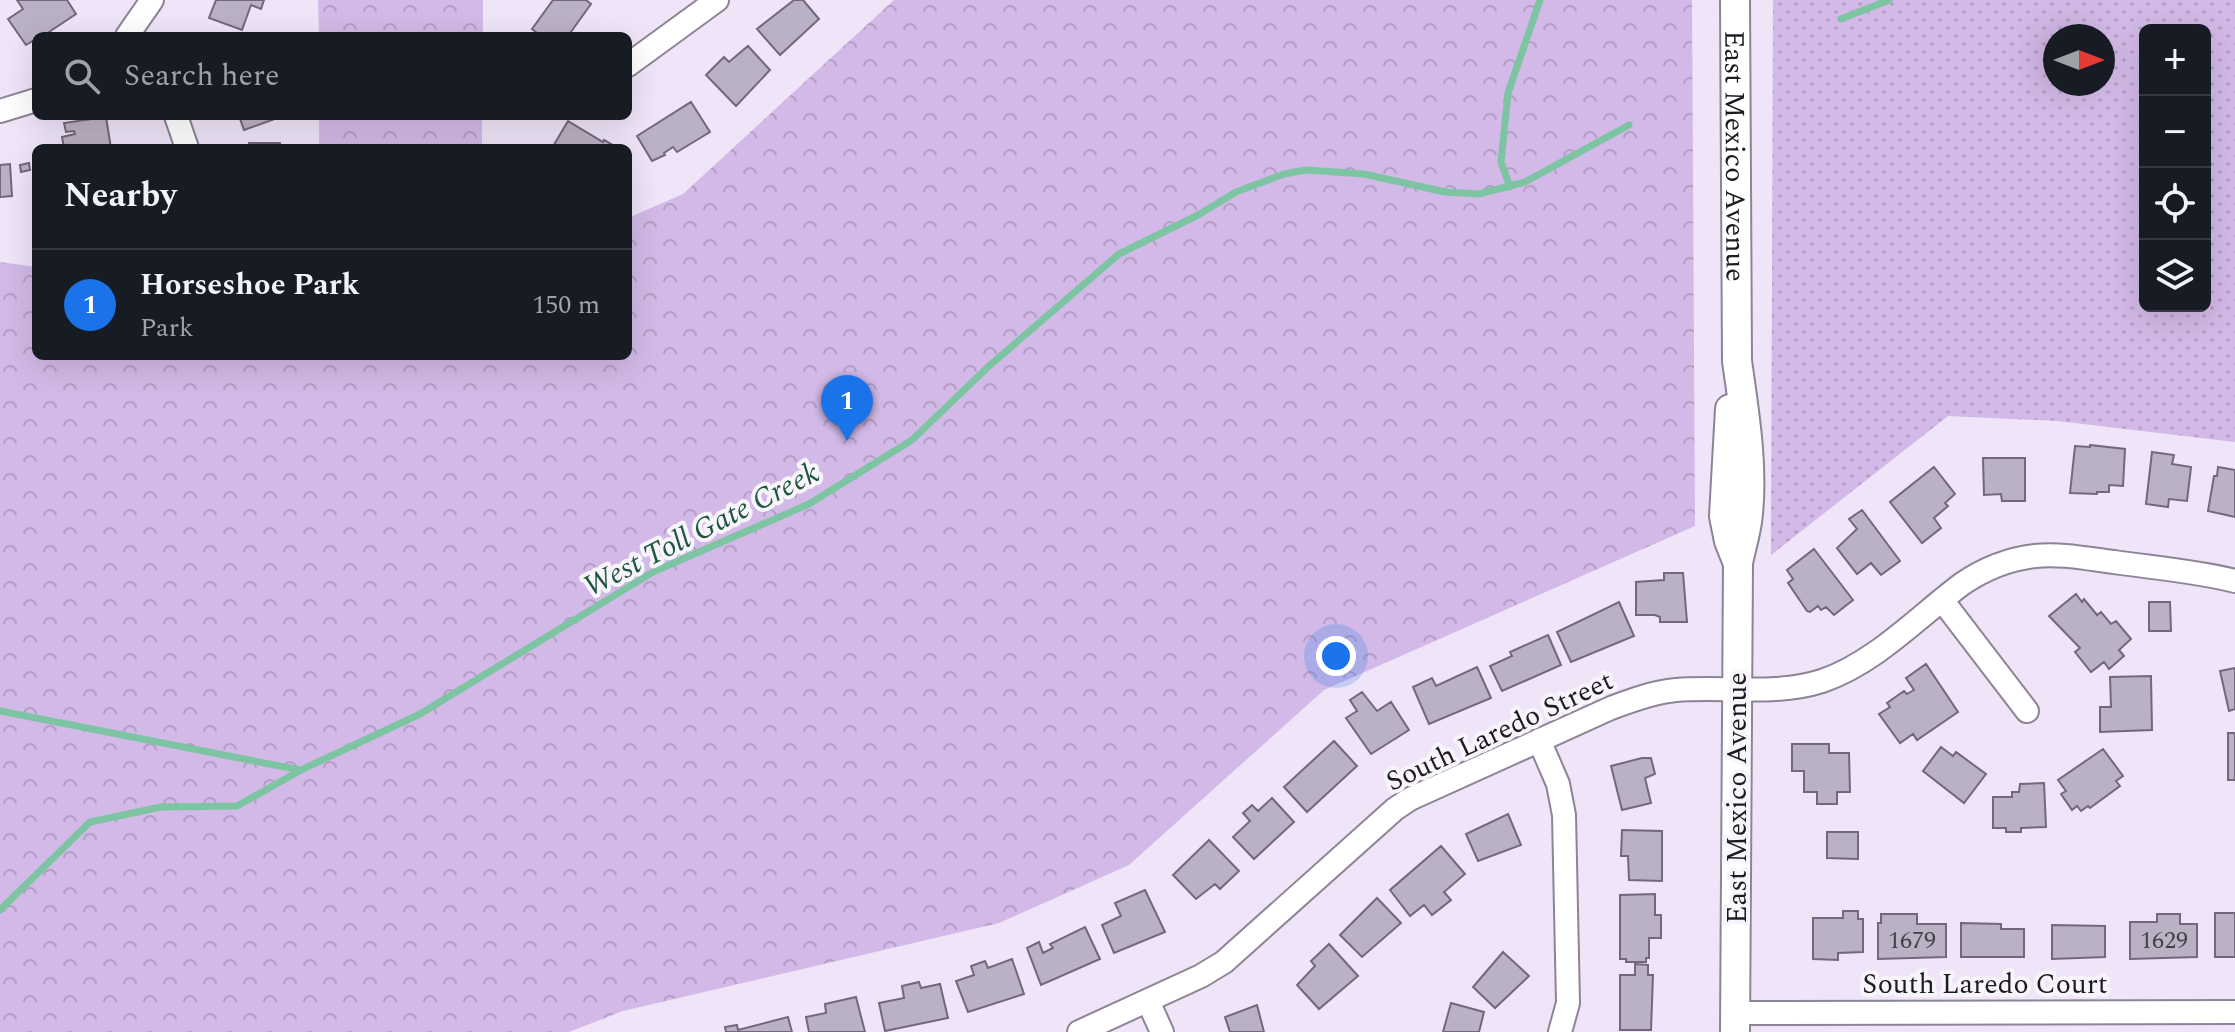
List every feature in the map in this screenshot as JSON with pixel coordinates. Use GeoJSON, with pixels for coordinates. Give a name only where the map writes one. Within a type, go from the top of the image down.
{"type":"FeatureCollection","features":[{"type":"Feature","properties":{"kind":"street"},"geometry":{"type":"LineString","coordinates":[[130,32],[152,0]]}},
{"type":"Feature","properties":{"kind":"street"},"geometry":{"type":"LineString","coordinates":[[632,62],[717,0]]}},
{"type":"Feature","properties":{"kind":"street","name":"East Mexico Avenue"},"geometry":{"type":"LineString","coordinates":[[1735,0],[1737,361],[1729,414],[1724,516],[1738,563],[1735,1022]]}},
{"type":"Feature","properties":{"kind":"street"},"geometry":{"type":"LineString","coordinates":[[0,111],[32,101]]}},
{"type":"Feature","properties":{"kind":"street"},"geometry":{"type":"LineString","coordinates":[[177,120],[186,144]]}},
{"type":"Feature","properties":{"kind":"street","name":"South Laredo Street"},"geometry":{"type":"LineString","coordinates":[[1079,1032],[1201,976],[1224,962],[1410,799],[1611,708],[1676,690],[1798,687],[1845,671],[1870,656],[1981,572],[2008,561],[2037,556],[2094,560],[2235,581]]}},
{"type":"Feature","properties":{"kind":"street"},"geometry":{"type":"LineString","coordinates":[[1942,600],[2027,711]]}},
{"type":"Feature","properties":{"kind":"street"},"geometry":{"type":"LineString","coordinates":[[1539,740],[1558,784],[1564,815],[1568,1003],[1560,1032]]}},
{"type":"Feature","properties":{"kind":"street"},"geometry":{"type":"LineString","coordinates":[[1148,1001],[1162,1032]]}},
{"type":"Feature","properties":{"kind":"street","name":"South Laredo Court"},"geometry":{"type":"LineString","coordinates":[[1735,1022],[2235,1012]]}},
{"type":"Feature","properties":{"kind":"green space"},"geometry":{"type":"Polygon","coordinates":[[[318,0],[483,0],[483,32],[319,32],[318,0]]]}},
{"type":"Feature","properties":{"kind":"green space"},"geometry":{"type":"Polygon","coordinates":[[[894,0],[1692,0],[1695,526],[1324,690],[1129,865],[999,923],[623,1011],[569,1032],[0,1032],[0,262],[32,266],[32,360],[632,360],[632,216],[683,194],[894,0]]]}},
{"type":"Feature","properties":{"kind":"green space"},"geometry":{"type":"Polygon","coordinates":[[[1773,0],[2235,0],[2235,442],[2058,421],[1948,416],[1771,555],[1773,0]]]}},
{"type":"Feature","properties":{"kind":"green space"},"geometry":{"type":"Polygon","coordinates":[[[319,120],[482,120],[482,144],[319,144],[319,120]]]}},
{"type":"Feature","properties":{"kind":"building"},"geometry":{"type":"Polygon","coordinates":[[[17,0],[67,0],[76,14],[49,32],[32,32],[32,41],[26,45],[8,19],[23,9],[17,0]]]}},
{"type":"Feature","properties":{"kind":"building"},"geometry":{"type":"Polygon","coordinates":[[[216,0],[264,0],[261,9],[251,5],[242,30],[209,18],[216,0]]]}},
{"type":"Feature","properties":{"kind":"building"},"geometry":{"type":"Polygon","coordinates":[[[553,0],[586,0],[591,4],[571,32],[536,32],[532,29],[553,0]]]}},
{"type":"Feature","properties":{"kind":"building"},"geometry":{"type":"Polygon","coordinates":[[[794,0],[803,0],[819,19],[780,55],[757,29],[794,0]]]}},
{"type":"Feature","properties":{"kind":"building"},"geometry":{"type":"Polygon","coordinates":[[[748,46],[770,70],[736,106],[706,75],[724,57],[729,62],[748,46]]]}},
{"type":"Feature","properties":{"kind":"building"},"geometry":{"type":"Polygon","coordinates":[[[691,102],[710,132],[677,152],[673,147],[652,161],[637,136],[691,102]]]}},
{"type":"Feature","properties":{"kind":"building"},"geometry":{"type":"Polygon","coordinates":[[[106,120],[110,144],[63,144],[62,137],[75,134],[74,131],[66,132],[64,123],[106,120]]]}},
{"type":"Feature","properties":{"kind":"building"},"geometry":{"type":"Polygon","coordinates":[[[240,120],[272,120],[244,130],[240,120]]]}},
{"type":"Feature","properties":{"kind":"building"},"geometry":{"type":"Polygon","coordinates":[[[568,121],[611,144],[554,144],[568,121]]]}},
{"type":"Feature","properties":{"kind":"building"},"geometry":{"type":"Polygon","coordinates":[[[29,163],[30,170],[21,172],[20,165],[29,163]]]}},
{"type":"Feature","properties":{"kind":"building"},"geometry":{"type":"Polygon","coordinates":[[[10,164],[12,196],[0,197],[0,165],[10,164]]]}},
{"type":"Feature","properties":{"kind":"building"},"geometry":{"type":"Polygon","coordinates":[[[2075,446],[2125,449],[2123,486],[2109,485],[2109,492],[2097,494],[2070,493],[2075,446]]]}},
{"type":"Feature","properties":{"kind":"building"},"geometry":{"type":"Polygon","coordinates":[[[2152,452],[2174,455],[2172,464],[2191,467],[2187,501],[2169,499],[2168,507],[2146,504],[2152,452]]]}},
{"type":"Feature","properties":{"kind":"building"},"geometry":{"type":"Polygon","coordinates":[[[1983,458],[2025,458],[2025,501],[2002,501],[2001,494],[1984,495],[1983,458]]]}},
{"type":"Feature","properties":{"kind":"building"},"geometry":{"type":"Polygon","coordinates":[[[1934,467],[1955,494],[1945,503],[1948,506],[1934,518],[1941,528],[1922,543],[1890,502],[1934,467]]]}},
{"type":"Feature","properties":{"kind":"building"},"geometry":{"type":"Polygon","coordinates":[[[2218,467],[2235,470],[2235,517],[2208,511],[2218,467]]]}},
{"type":"Feature","properties":{"kind":"building"},"geometry":{"type":"Polygon","coordinates":[[[1862,510],[1900,561],[1881,575],[1871,563],[1857,574],[1837,548],[1857,529],[1849,519],[1862,510]]]}},
{"type":"Feature","properties":{"kind":"building"},"geometry":{"type":"Polygon","coordinates":[[[1814,549],[1853,600],[1834,615],[1826,607],[1821,610],[1818,606],[1807,611],[1788,583],[1793,579],[1787,570],[1814,549]]]}},
{"type":"Feature","properties":{"kind":"building"},"geometry":{"type":"Polygon","coordinates":[[[1664,573],[1683,573],[1687,622],[1660,622],[1660,617],[1655,615],[1636,615],[1636,582],[1664,580],[1664,573]]]}},
{"type":"Feature","properties":{"kind":"building"},"geometry":{"type":"Polygon","coordinates":[[[2076,594],[2097,615],[2101,612],[2111,624],[2116,621],[2131,639],[2119,650],[2124,656],[2109,669],[2104,662],[2091,672],[2075,652],[2080,648],[2049,616],[2076,594]]]}},
{"type":"Feature","properties":{"kind":"building"},"geometry":{"type":"Polygon","coordinates":[[[1619,602],[1634,636],[1571,662],[1557,632],[1619,602]]]}},
{"type":"Feature","properties":{"kind":"building"},"geometry":{"type":"Polygon","coordinates":[[[2149,602],[2170,602],[2171,631],[2149,631],[2149,602]]]}},
{"type":"Feature","properties":{"kind":"building"},"geometry":{"type":"Polygon","coordinates":[[[1548,635],[1561,665],[1502,691],[1490,666],[1512,656],[1510,652],[1548,635]]]}},
{"type":"Feature","properties":{"kind":"building"},"geometry":{"type":"Polygon","coordinates":[[[1926,664],[1958,712],[1917,740],[1913,734],[1900,743],[1879,714],[1890,707],[1887,703],[1904,691],[1907,694],[1914,690],[1906,678],[1926,664]]]}},
{"type":"Feature","properties":{"kind":"building"},"geometry":{"type":"Polygon","coordinates":[[[1477,667],[1491,698],[1429,724],[1413,687],[1432,678],[1436,686],[1477,667]]]}},
{"type":"Feature","properties":{"kind":"building"},"geometry":{"type":"Polygon","coordinates":[[[2235,668],[2235,709],[2229,711],[2220,671],[2235,668]]]}},
{"type":"Feature","properties":{"kind":"building"},"geometry":{"type":"Polygon","coordinates":[[[2151,676],[2152,730],[2100,732],[2100,707],[2111,707],[2110,677],[2151,676]]]}},
{"type":"Feature","properties":{"kind":"building"},"geometry":{"type":"Polygon","coordinates":[[[1362,692],[1377,711],[1391,702],[1409,730],[1371,754],[1346,718],[1357,711],[1350,700],[1362,692]]]}},
{"type":"Feature","properties":{"kind":"building"},"geometry":{"type":"Polygon","coordinates":[[[2228,733],[2235,733],[2235,780],[2228,780],[2228,733]]]}},
{"type":"Feature","properties":{"kind":"building"},"geometry":{"type":"Polygon","coordinates":[[[1334,741],[1357,766],[1307,812],[1284,787],[1334,741]]]}},
{"type":"Feature","properties":{"kind":"building"},"geometry":{"type":"Polygon","coordinates":[[[1792,744],[1829,744],[1829,753],[1849,753],[1850,792],[1837,792],[1837,804],[1817,804],[1817,792],[1804,792],[1804,771],[1792,771],[1792,744]]]}},
{"type":"Feature","properties":{"kind":"building"},"geometry":{"type":"Polygon","coordinates":[[[1941,747],[1953,756],[1956,752],[1986,774],[1964,803],[1923,771],[1941,747]]]}},
{"type":"Feature","properties":{"kind":"building"},"geometry":{"type":"Polygon","coordinates":[[[2103,749],[2123,776],[2116,781],[2120,786],[2090,808],[2088,806],[2081,811],[2077,806],[2072,810],[2061,794],[2066,791],[2058,780],[2103,749]]]}},
{"type":"Feature","properties":{"kind":"building"},"geometry":{"type":"Polygon","coordinates":[[[1651,758],[1655,774],[1645,778],[1651,803],[1622,810],[1611,766],[1651,758]]]}},
{"type":"Feature","properties":{"kind":"building"},"geometry":{"type":"Polygon","coordinates":[[[2044,783],[2046,827],[2021,828],[2021,832],[1993,828],[1993,797],[2012,797],[2012,792],[2019,792],[2020,784],[2044,783]]]}},
{"type":"Feature","properties":{"kind":"building"},"geometry":{"type":"Polygon","coordinates":[[[1272,798],[1294,822],[1254,859],[1233,837],[1250,821],[1243,813],[1252,805],[1258,811],[1272,798]]]}},
{"type":"Feature","properties":{"kind":"building"},"geometry":{"type":"Polygon","coordinates":[[[1508,814],[1521,845],[1478,861],[1466,834],[1508,814]]]}},
{"type":"Feature","properties":{"kind":"building"},"geometry":{"type":"Polygon","coordinates":[[[1622,830],[1662,831],[1662,881],[1629,880],[1628,856],[1621,856],[1622,830]]]}},
{"type":"Feature","properties":{"kind":"building"},"geometry":{"type":"Polygon","coordinates":[[[1827,832],[1858,832],[1858,859],[1827,858],[1827,832]]]}},
{"type":"Feature","properties":{"kind":"building"},"geometry":{"type":"Polygon","coordinates":[[[1209,840],[1239,871],[1220,889],[1215,884],[1196,899],[1173,875],[1209,840]]]}},
{"type":"Feature","properties":{"kind":"building"},"geometry":{"type":"Polygon","coordinates":[[[1441,846],[1465,874],[1444,892],[1451,900],[1432,915],[1424,905],[1410,916],[1390,890],[1441,846]]]}},
{"type":"Feature","properties":{"kind":"building"},"geometry":{"type":"Polygon","coordinates":[[[1145,890],[1165,932],[1114,953],[1102,925],[1121,916],[1115,903],[1145,890]]]}},
{"type":"Feature","properties":{"kind":"building"},"geometry":{"type":"Polygon","coordinates":[[[1655,894],[1655,915],[1661,915],[1661,938],[1649,938],[1649,958],[1646,962],[1626,962],[1626,959],[1620,959],[1620,895],[1655,894]]]}},
{"type":"Feature","properties":{"kind":"building"},"geometry":{"type":"Polygon","coordinates":[[[1377,898],[1401,923],[1362,957],[1340,935],[1377,898]]]}},
{"type":"Feature","properties":{"kind":"building"},"geometry":{"type":"Polygon","coordinates":[[[1843,911],[1858,911],[1858,919],[1863,919],[1863,952],[1838,953],[1838,960],[1813,959],[1813,918],[1843,918],[1843,911]]]}},
{"type":"Feature","properties":{"kind":"building"},"geometry":{"type":"Polygon","coordinates":[[[2215,913],[2235,913],[2235,957],[2215,957],[2215,913]]]}},
{"type":"Feature","properties":{"kind":"building"},"geometry":{"type":"Polygon","coordinates":[[[1881,914],[1917,914],[1917,924],[1946,924],[1946,957],[1878,959],[1881,914]]]}},
{"type":"Feature","properties":{"kind":"building"},"geometry":{"type":"Polygon","coordinates":[[[2157,914],[2180,914],[2180,924],[2197,924],[2197,957],[2130,959],[2130,922],[2157,922],[2157,914]]]}},
{"type":"Feature","properties":{"kind":"building"},"geometry":{"type":"Polygon","coordinates":[[[1961,923],[2001,924],[2001,929],[2024,929],[2024,957],[1961,957],[1961,923]]]}},
{"type":"Feature","properties":{"kind":"building"},"geometry":{"type":"Polygon","coordinates":[[[2052,925],[2105,926],[2105,957],[2052,959],[2052,925]]]}},
{"type":"Feature","properties":{"kind":"building"},"geometry":{"type":"Polygon","coordinates":[[[1085,927],[1100,959],[1041,985],[1027,948],[1039,942],[1043,953],[1053,948],[1050,944],[1085,927]]]}},
{"type":"Feature","properties":{"kind":"building"},"geometry":{"type":"Polygon","coordinates":[[[1329,944],[1358,976],[1319,1009],[1297,985],[1315,966],[1311,961],[1329,944]]]}},
{"type":"Feature","properties":{"kind":"building"},"geometry":{"type":"Polygon","coordinates":[[[1503,952],[1529,976],[1495,1008],[1473,987],[1503,952]]]}},
{"type":"Feature","properties":{"kind":"building"},"geometry":{"type":"Polygon","coordinates":[[[1012,959],[1024,994],[968,1012],[956,981],[974,975],[971,966],[985,961],[988,968],[1012,959]]]}},
{"type":"Feature","properties":{"kind":"building"},"geometry":{"type":"Polygon","coordinates":[[[1635,964],[1648,965],[1648,975],[1653,975],[1651,1030],[1620,1030],[1620,975],[1635,975],[1635,964]]]}},
{"type":"Feature","properties":{"kind":"building"},"geometry":{"type":"Polygon","coordinates":[[[919,982],[921,988],[940,984],[948,1018],[885,1031],[879,1003],[904,998],[902,986],[919,982]]]}},
{"type":"Feature","properties":{"kind":"building"},"geometry":{"type":"Polygon","coordinates":[[[856,997],[865,1032],[809,1032],[806,1017],[826,1013],[825,1004],[856,997]]]}},
{"type":"Feature","properties":{"kind":"building"},"geometry":{"type":"Polygon","coordinates":[[[1451,1003],[1484,1012],[1479,1032],[1443,1032],[1451,1003]]]}},
{"type":"Feature","properties":{"kind":"building"},"geometry":{"type":"Polygon","coordinates":[[[1257,1005],[1264,1032],[1230,1032],[1225,1017],[1257,1005]]]}},
{"type":"Feature","properties":{"kind":"building"},"geometry":{"type":"Polygon","coordinates":[[[788,1017],[792,1032],[726,1032],[725,1027],[737,1025],[738,1030],[788,1017]]]}},
{"type":"Feature","properties":{"kind":"waterway"},"geometry":{"type":"LineString","coordinates":[[1510,187],[1501,162],[1508,93],[1540,0]]}},
{"type":"Feature","properties":{"kind":"waterway","name":"West Toll Gate Creek"},"geometry":{"type":"LineString","coordinates":[[1841,19],[1889,0]]}},
{"type":"Feature","properties":{"kind":"waterway","name":"West Toll Gate Creek"},"geometry":{"type":"LineString","coordinates":[[0,910],[90,822],[161,807],[237,806],[301,770],[420,714],[653,572],[809,504],[912,440],[989,366],[1119,254],[1198,215],[1236,192],[1284,174],[1306,170],[1364,174],[1445,192],[1479,194],[1525,182],[1629,125]]}},
{"type":"Feature","properties":{"kind":"waterway"},"geometry":{"type":"LineString","coordinates":[[0,711],[300,770]]}},
{"type":"Feature","properties":{"kind":"place","name":"Horseshoe Park"},"geometry":{"type":"Point","coordinates":[847,441]}}]}
